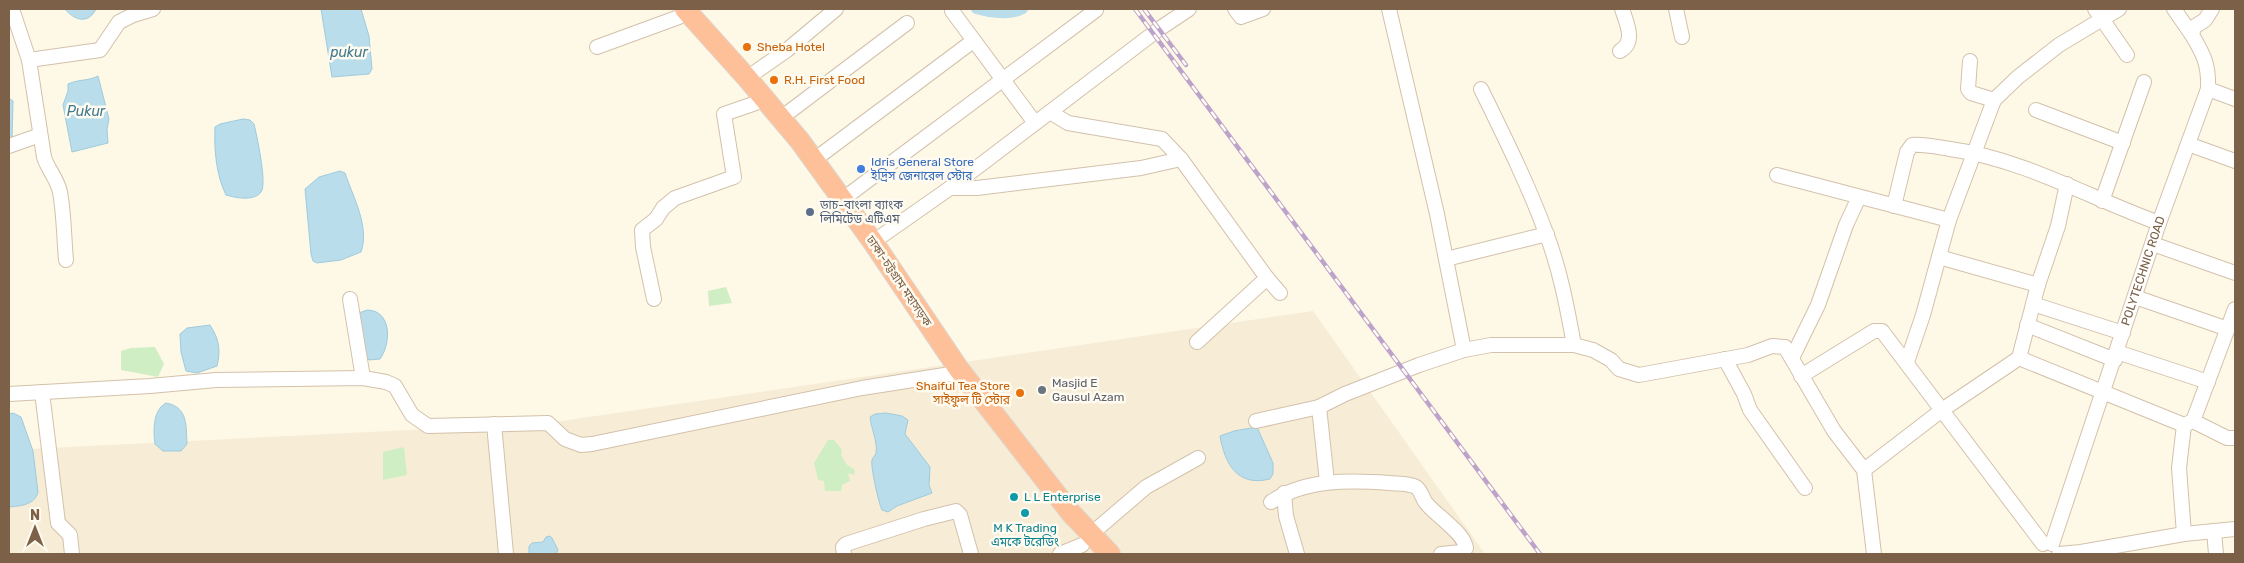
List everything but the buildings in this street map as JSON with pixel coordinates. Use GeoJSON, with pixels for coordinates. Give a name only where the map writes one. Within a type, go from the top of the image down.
{"type":"FeatureCollection","features":[{"type":"Feature","properties":{"kind":"highway","name":"ঢাকা-চট্টগ্রাম মহাসড়ক"},"geometry":{"type":"LineString","coordinates":[[679,12],[748,78],[814,160],[873,242],[958,368],[1071,513],[1088,545]]}},
{"type":"Feature","properties":{"kind":"highway","name":"ঢাকা-চট্টগ্রাম মহাসড়ক"},"geometry":{"type":"LineString","coordinates":[[679,12],[791,144],[951,374],[1065,527],[1088,545],[1110,554]]}},
{"type":"Feature","properties":{"kind":"street"},"geometry":{"type":"LineString","coordinates":[[12,9],[29,60],[40,135],[49,171],[54,176],[60,191],[66,260]]}},
{"type":"Feature","properties":{"kind":"street"},"geometry":{"type":"LineString","coordinates":[[29,60],[100,50],[119,22],[153,9]]}},
{"type":"Feature","properties":{"kind":"street"},"geometry":{"type":"LineString","coordinates":[[748,78],[787,50],[836,9]]}},
{"type":"Feature","properties":{"kind":"street"},"geometry":{"type":"LineString","coordinates":[[1235,9],[1240,17],[1263,9]]}},
{"type":"Feature","properties":{"kind":"street"},"geometry":{"type":"LineString","coordinates":[[1389,9],[1446,259],[1464,350]]}},
{"type":"Feature","properties":{"kind":"street"},"geometry":{"type":"LineString","coordinates":[[1620,51],[1627,47],[1630,40],[1622,9]]}},
{"type":"Feature","properties":{"kind":"street"},"geometry":{"type":"LineString","coordinates":[[1676,9],[1682,37]]}},
{"type":"Feature","properties":{"kind":"street"},"geometry":{"type":"LineString","coordinates":[[1906,362],[1923,315],[1949,220],[1994,100],[2037,61],[2098,14],[2119,9]]}},
{"type":"Feature","properties":{"kind":"street","name":"POLYTECHNIC ROAD"},"geometry":{"type":"LineString","coordinates":[[2052,550],[2159,223],[2208,89],[2209,72],[2205,57],[2174,9]]}},
{"type":"Feature","properties":{"kind":"street"},"geometry":{"type":"LineString","coordinates":[[2192,35],[2194,27],[2204,20],[2212,9]]}},
{"type":"Feature","properties":{"kind":"street"},"geometry":{"type":"LineString","coordinates":[[843,199],[1096,10]]}},
{"type":"Feature","properties":{"kind":"street"},"geometry":{"type":"LineString","coordinates":[[952,11],[1035,123]]}},
{"type":"Feature","properties":{"kind":"street"},"geometry":{"type":"LineString","coordinates":[[873,242],[950,188],[1181,11]]}},
{"type":"Feature","properties":{"kind":"street"},"geometry":{"type":"LineString","coordinates":[[597,47],[679,12]]}},
{"type":"Feature","properties":{"kind":"street"},"geometry":{"type":"LineString","coordinates":[[2098,14],[2127,55]]}},
{"type":"Feature","properties":{"kind":"street"},"geometry":{"type":"LineString","coordinates":[[781,118],[907,23]]}},
{"type":"Feature","properties":{"kind":"street"},"geometry":{"type":"LineString","coordinates":[[814,160],[973,41]]}},
{"type":"Feature","properties":{"kind":"street"},"geometry":{"type":"LineString","coordinates":[[1970,61],[1968,89],[1971,93],[1994,100]]}},
{"type":"Feature","properties":{"kind":"street"},"geometry":{"type":"LineString","coordinates":[[2102,201],[2144,82]]}},
{"type":"Feature","properties":{"kind":"street"},"geometry":{"type":"LineString","coordinates":[[1481,89],[1520,169],[1547,234],[1568,311],[1574,345]]}},
{"type":"Feature","properties":{"kind":"street"},"geometry":{"type":"LineString","coordinates":[[2208,89],[2235,99]]}},
{"type":"Feature","properties":{"kind":"street"},"geometry":{"type":"LineString","coordinates":[[654,299],[643,246],[642,230],[656,219],[663,208],[676,198],[734,178],[724,114],[756,103]]}},
{"type":"Feature","properties":{"kind":"street"},"geometry":{"type":"LineString","coordinates":[[2036,110],[2123,142]]}},
{"type":"Feature","properties":{"kind":"street"},"geometry":{"type":"LineString","coordinates":[[1050,112],[1068,123],[1109,131],[1149,135],[1162,139],[1181,159],[1267,278],[1280,293]]}},
{"type":"Feature","properties":{"kind":"street"},"geometry":{"type":"LineString","coordinates":[[9,146],[40,135]]}},
{"type":"Feature","properties":{"kind":"street"},"geometry":{"type":"LineString","coordinates":[[1894,206],[1906,152],[1912,145],[1921,144],[1975,152],[2067,184],[2102,201],[2159,223]]}},
{"type":"Feature","properties":{"kind":"street"},"geometry":{"type":"LineString","coordinates":[[2188,144],[2235,161]]}},
{"type":"Feature","properties":{"kind":"street"},"geometry":{"type":"LineString","coordinates":[[950,188],[977,188],[1142,168],[1181,159]]}},
{"type":"Feature","properties":{"kind":"street"},"geometry":{"type":"LineString","coordinates":[[1777,175],[1949,220]]}},
{"type":"Feature","properties":{"kind":"street"},"geometry":{"type":"LineString","coordinates":[[1864,470],[1942,410],[2018,358],[2038,285],[2058,226],[2067,184]]}},
{"type":"Feature","properties":{"kind":"street"},"geometry":{"type":"LineString","coordinates":[[1792,358],[1818,305],[1846,225],[1859,196]]}},
{"type":"Feature","properties":{"kind":"street"},"geometry":{"type":"LineString","coordinates":[[1446,259],[1547,234]]}},
{"type":"Feature","properties":{"kind":"street"},"geometry":{"type":"LineString","coordinates":[[2152,244],[2235,273]]}},
{"type":"Feature","properties":{"kind":"street"},"geometry":{"type":"LineString","coordinates":[[1939,257],[2038,285]]}},
{"type":"Feature","properties":{"kind":"street"},"geometry":{"type":"LineString","coordinates":[[1197,342],[1267,278]]}},
{"type":"Feature","properties":{"kind":"street"},"geometry":{"type":"LineString","coordinates":[[2135,297],[2228,329]]}},
{"type":"Feature","properties":{"kind":"street"},"geometry":{"type":"LineString","coordinates":[[350,299],[363,378]]}},
{"type":"Feature","properties":{"kind":"street"},"geometry":{"type":"LineString","coordinates":[[2033,304],[2124,333]]}},
{"type":"Feature","properties":{"kind":"street"},"geometry":{"type":"LineString","coordinates":[[2184,534],[2179,468],[2188,423],[2208,382],[2235,309]]}},
{"type":"Feature","properties":{"kind":"street"},"geometry":{"type":"LineString","coordinates":[[2027,325],[2116,356],[2208,382]]}},
{"type":"Feature","properties":{"kind":"street"},"geometry":{"type":"LineString","coordinates":[[1801,376],[1878,331],[1882,331],[2052,550],[2081,552],[2184,534],[2235,530]]}},
{"type":"Feature","properties":{"kind":"street"},"geometry":{"type":"LineString","coordinates":[[1256,421],[1318,407],[1374,383],[1464,350],[1491,345],[1574,345],[1593,350],[1611,360],[1619,369],[1639,375],[1748,354],[1772,346],[1785,347],[1834,431],[1864,470],[1874,554]]}},
{"type":"Feature","properties":{"kind":"street"},"geometry":{"type":"LineString","coordinates":[[2018,358],[2104,393],[2226,438],[2235,438]]}},
{"type":"Feature","properties":{"kind":"street"},"geometry":{"type":"LineString","coordinates":[[1725,359],[1744,394],[1750,410],[1805,488]]}},
{"type":"Feature","properties":{"kind":"street"},"geometry":{"type":"LineString","coordinates":[[9,394],[150,386],[216,380],[363,378],[386,382],[395,386],[412,415],[428,426],[548,423],[565,439],[581,445],[862,388],[951,374]]}},
{"type":"Feature","properties":{"kind":"street"},"geometry":{"type":"LineString","coordinates":[[42,392],[58,523],[70,535],[72,554]]}},
{"type":"Feature","properties":{"kind":"street"},"geometry":{"type":"LineString","coordinates":[[1318,407],[1327,482]]}},
{"type":"Feature","properties":{"kind":"street"},"geometry":{"type":"LineString","coordinates":[[494,424],[506,554]]}},
{"type":"Feature","properties":{"kind":"street"},"geometry":{"type":"LineString","coordinates":[[1060,554],[1088,545],[1146,487],[1198,458]]}},
{"type":"Feature","properties":{"kind":"street"},"geometry":{"type":"LineString","coordinates":[[1271,502],[1284,493],[1327,482],[1373,482],[1411,485],[1417,488],[1426,502],[1458,533],[1465,543],[1466,548],[1462,552],[1441,554]]}},
{"type":"Feature","properties":{"kind":"street"},"geometry":{"type":"LineString","coordinates":[[1284,493],[1286,516],[1297,554]]}},
{"type":"Feature","properties":{"kind":"street"},"geometry":{"type":"LineString","coordinates":[[844,554],[843,547],[846,544],[924,519],[956,511],[960,515],[971,554]]}},
{"type":"Feature","properties":{"kind":"street"},"geometry":{"type":"LineString","coordinates":[[2214,531],[2216,554]]}},
{"type":"Feature","properties":{"kind":"shaded area"},"geometry":{"type":"Polygon","coordinates":[[[1313,311],[1485,554],[9,554],[9,450],[548,423],[1313,311]]]}},
{"type":"Feature","properties":{"kind":"green space"},"geometry":{"type":"Polygon","coordinates":[[[726,287],[732,303],[709,306],[708,291],[726,287]]]}},
{"type":"Feature","properties":{"kind":"green space"},"geometry":{"type":"Polygon","coordinates":[[[155,347],[164,364],[158,377],[121,370],[121,351],[131,348],[155,347]]]}},
{"type":"Feature","properties":{"kind":"green space"},"geometry":{"type":"Polygon","coordinates":[[[828,440],[834,440],[842,450],[841,455],[846,464],[855,470],[854,475],[848,473],[850,481],[842,485],[841,491],[825,491],[824,481],[818,480],[814,463],[828,440]]]}},
{"type":"Feature","properties":{"kind":"green space"},"geometry":{"type":"Polygon","coordinates":[[[404,447],[407,475],[383,480],[383,452],[404,447]]]}},
{"type":"Feature","properties":{"kind":"water"},"geometry":{"type":"Polygon","coordinates":[[[65,9],[96,9],[89,17],[81,19],[73,16],[65,9]]]}},
{"type":"Feature","properties":{"kind":"water","name":"pukur"},"geometry":{"type":"Polygon","coordinates":[[[321,9],[361,9],[369,36],[372,69],[369,74],[332,77],[321,9]]]}},
{"type":"Feature","properties":{"kind":"water","name":"Pukur"},"geometry":{"type":"Polygon","coordinates":[[[98,76],[109,119],[107,129],[108,143],[72,152],[63,105],[68,91],[68,84],[98,76]]]}},
{"type":"Feature","properties":{"kind":"water"},"geometry":{"type":"Polygon","coordinates":[[[9,98],[13,101],[12,140],[9,142],[9,98]]]}},
{"type":"Feature","properties":{"kind":"water"},"geometry":{"type":"Polygon","coordinates":[[[243,119],[250,120],[254,124],[261,157],[262,190],[251,198],[226,195],[216,162],[215,127],[220,124],[243,119]]]}},
{"type":"Feature","properties":{"kind":"water"},"geometry":{"type":"Polygon","coordinates":[[[340,171],[345,173],[362,222],[363,242],[361,252],[341,260],[317,263],[313,261],[311,254],[305,189],[319,177],[340,171]]]}},
{"type":"Feature","properties":{"kind":"water"},"geometry":{"type":"Polygon","coordinates":[[[367,310],[375,311],[381,315],[387,328],[386,344],[380,359],[369,360],[361,351],[355,319],[359,313],[367,310]]]}},
{"type":"Feature","properties":{"kind":"water"},"geometry":{"type":"Polygon","coordinates":[[[210,325],[218,345],[217,366],[197,373],[186,371],[181,352],[180,334],[187,328],[210,325]]]}},
{"type":"Feature","properties":{"kind":"water"},"geometry":{"type":"Polygon","coordinates":[[[166,403],[178,408],[184,418],[187,444],[181,451],[163,451],[155,444],[154,427],[156,415],[166,403]]]}},
{"type":"Feature","properties":{"kind":"water"},"geometry":{"type":"Polygon","coordinates":[[[13,413],[21,417],[33,451],[38,492],[34,500],[22,505],[9,507],[9,414],[13,413]]]}},
{"type":"Feature","properties":{"kind":"water"},"geometry":{"type":"Polygon","coordinates":[[[886,413],[902,416],[908,420],[905,434],[930,467],[929,485],[932,493],[897,506],[888,512],[882,510],[873,476],[872,460],[876,454],[876,449],[870,417],[875,414],[886,413]]]}},
{"type":"Feature","properties":{"kind":"water"},"geometry":{"type":"Polygon","coordinates":[[[1257,427],[1273,463],[1273,474],[1270,479],[1259,481],[1241,477],[1235,471],[1225,456],[1220,436],[1234,431],[1257,427]]]}},
{"type":"Feature","properties":{"kind":"water"},"geometry":{"type":"Polygon","coordinates":[[[550,536],[558,550],[556,554],[529,554],[529,546],[532,543],[543,542],[546,537],[550,536]]]}},
{"type":"Feature","properties":{"kind":"waterway"},"geometry":{"type":"LineString","coordinates":[[976,9],[993,13],[1012,13],[1023,9]]}},
{"type":"Feature","properties":{"kind":"railway"},"geometry":{"type":"LineString","coordinates":[[1135,9],[1540,554]]}},
{"type":"Feature","properties":{"kind":"railway"},"geometry":{"type":"LineString","coordinates":[[1144,9],[1186,65]]}},
{"type":"Feature","properties":{"kind":"place","name":"Sheba Hotel"},"geometry":{"type":"Point","coordinates":[747,47]}},
{"type":"Feature","properties":{"kind":"place","name":"R.H. First Food"},"geometry":{"type":"Point","coordinates":[774,80]}},
{"type":"Feature","properties":{"kind":"place","name":"Idris General Store ইদ্রিস জেনারেল স্টোর"},"geometry":{"type":"Point","coordinates":[861,169]}},
{"type":"Feature","properties":{"kind":"place","name":"ডাচ-বাংলা ব্যাংক লিমিটেড এটিএম"},"geometry":{"type":"Point","coordinates":[810,212]}},
{"type":"Feature","properties":{"kind":"place","name":"Masjid E Gausul Azam"},"geometry":{"type":"Point","coordinates":[1042,390]}},
{"type":"Feature","properties":{"kind":"place","name":"Shaiful Tea Store সাইফুল টি স্টোর"},"geometry":{"type":"Point","coordinates":[1020,393]}},
{"type":"Feature","properties":{"kind":"place","name":"L L Enterprise"},"geometry":{"type":"Point","coordinates":[1014,497]}},
{"type":"Feature","properties":{"kind":"place","name":"M K Trading এমকে টরেডিং"},"geometry":{"type":"Point","coordinates":[1025,513]}}]}
